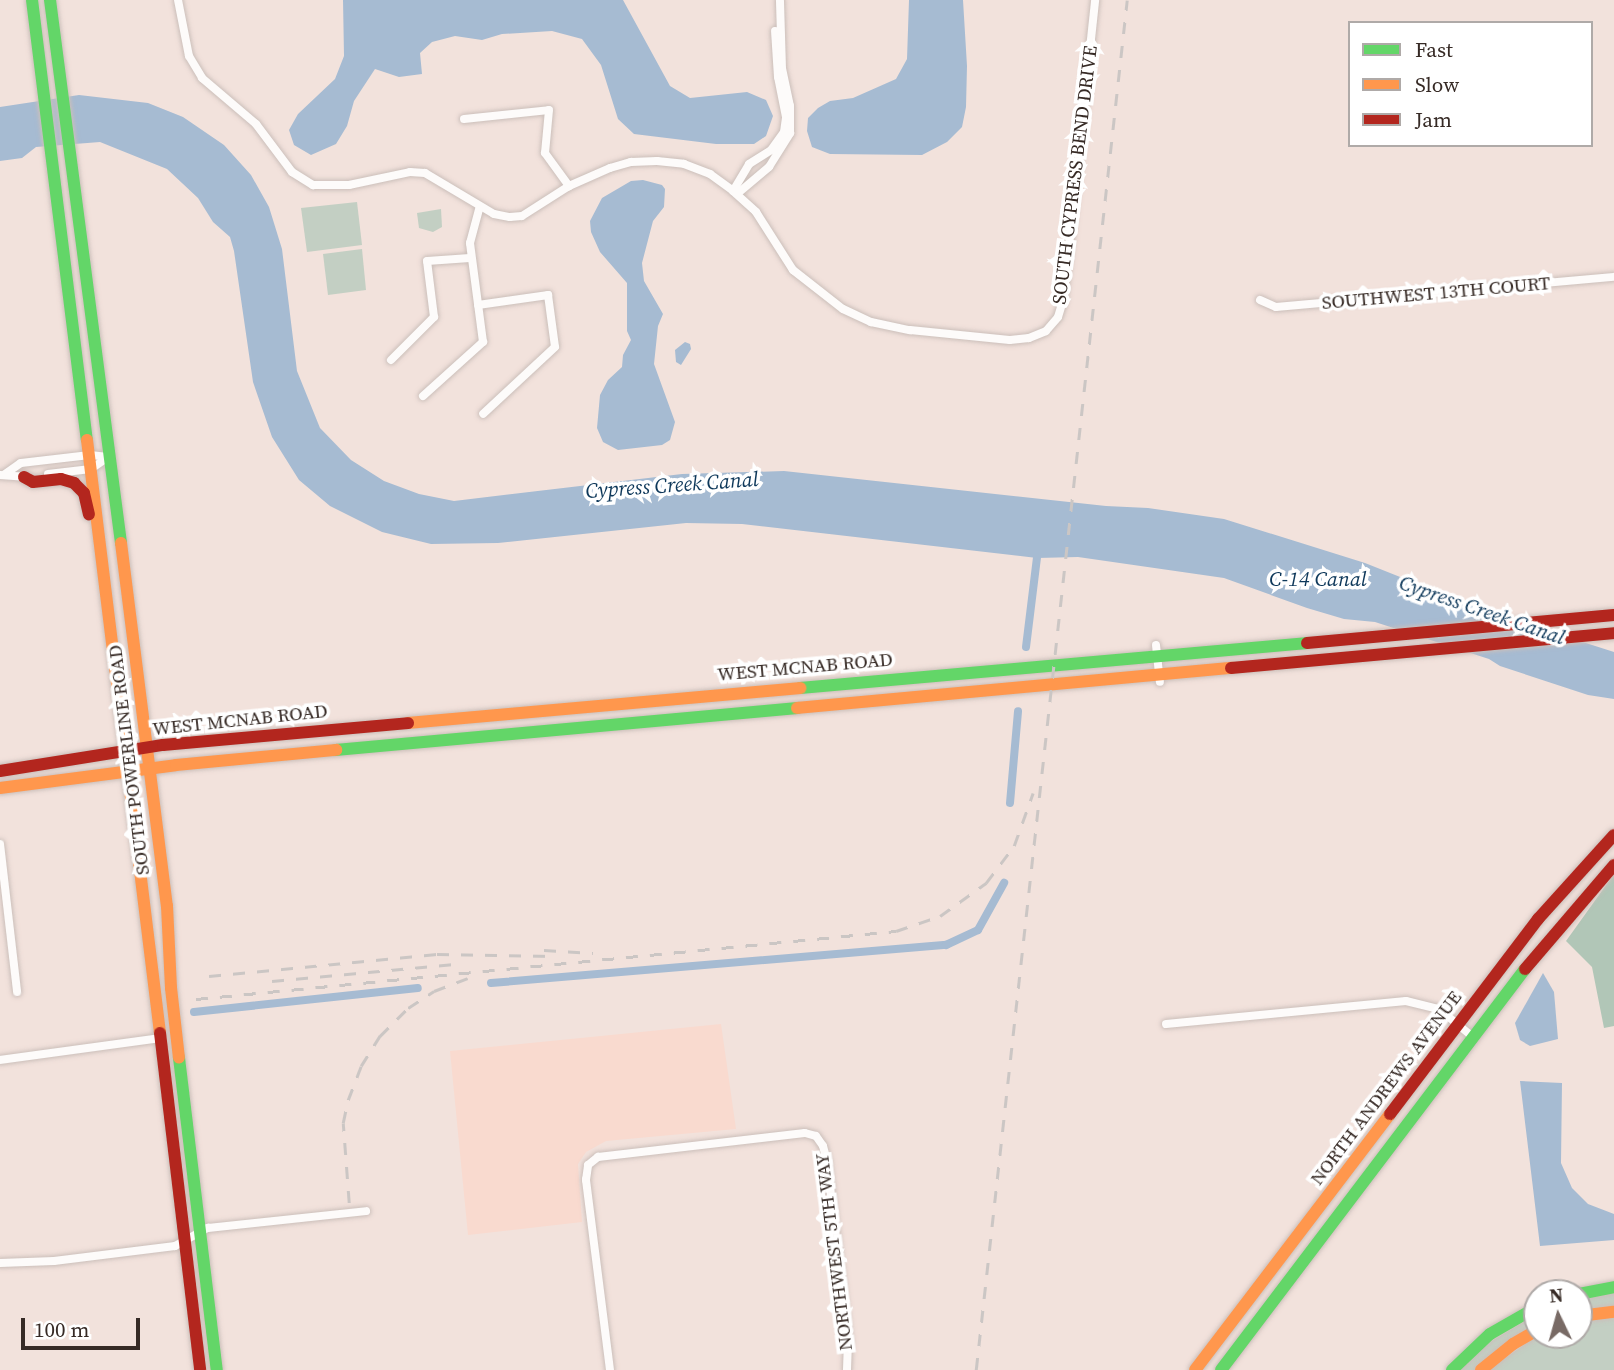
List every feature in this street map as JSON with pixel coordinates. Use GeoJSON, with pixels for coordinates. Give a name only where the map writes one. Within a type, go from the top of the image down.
{"type":"FeatureCollection","features":[{"type":"Feature","properties":{"kind":"main road","name":"SOUTH POWERLINE ROAD"},"geometry":{"type":"LineString","coordinates":[[32,0],[90,455],[200,1370]]}},
{"type":"Feature","properties":{"kind":"main road","name":"SOUTH POWERLINE ROAD"},"geometry":{"type":"LineString","coordinates":[[50,0],[148,748],[167,906],[171,988],[218,1370]]}},
{"type":"Feature","properties":{"kind":"main road"},"geometry":{"type":"LineString","coordinates":[[24,477],[33,482],[61,479],[79,487],[87,500],[94,556],[104,570]]}},
{"type":"Feature","properties":{"kind":"main road","name":"WEST MCNAB ROAD"},"geometry":{"type":"LineString","coordinates":[[0,771],[148,748],[987,671],[1156,650],[1398,634],[1614,615]]}},
{"type":"Feature","properties":{"kind":"main road","name":"WEST MCNAB ROAD"},"geometry":{"type":"LineString","coordinates":[[0,788],[150,768],[988,689],[1159,678],[1439,648],[1614,633]]}},
{"type":"Feature","properties":{"kind":"main road"},"geometry":{"type":"LineString","coordinates":[[987,671],[988,689]]}},
{"type":"Feature","properties":{"kind":"main road","name":"NORTH ANDREWS AVENUE"},"geometry":{"type":"LineString","coordinates":[[1195,1370],[1538,919],[1608,840]]}},
{"type":"Feature","properties":{"kind":"main road","name":"NORTH ANDREWS AVENUE"},"geometry":{"type":"LineString","coordinates":[[1221,1370],[1570,912],[1614,865]]}},
{"type":"Feature","properties":{"kind":"main road"},"geometry":{"type":"LineString","coordinates":[[1593,1291],[1614,1287]]}},
{"type":"Feature","properties":{"kind":"main road"},"geometry":{"type":"LineString","coordinates":[[1593,1314],[1614,1312]]}},
{"type":"Feature","properties":{"kind":"main road"},"geometry":{"type":"LineString","coordinates":[[1452,1370],[1496,1329],[1523,1315]]}},
{"type":"Feature","properties":{"kind":"main road"},"geometry":{"type":"LineString","coordinates":[[1481,1370],[1523,1338]]}},
{"type":"Feature","properties":{"kind":"street","name":"SOUTH CYPRESS BEND DRIVE"},"geometry":{"type":"LineString","coordinates":[[178,0],[189,56],[202,78],[256,124],[301,180],[329,187],[410,172],[425,173],[494,214],[522,216],[569,186],[610,168],[631,162],[684,164],[710,174],[735,192],[756,212],[793,270],[843,309],[871,322],[910,330],[1010,340],[1029,338],[1046,331],[1058,317],[1063,301],[1095,0]]}},
{"type":"Feature","properties":{"kind":"street"},"geometry":{"type":"LineString","coordinates":[[735,192],[749,164],[779,143],[786,125],[776,63],[777,0]]}},
{"type":"Feature","properties":{"kind":"street"},"geometry":{"type":"LineString","coordinates":[[735,192],[769,167],[790,133],[790,106],[782,69],[777,0]]}},
{"type":"Feature","properties":{"kind":"street"},"geometry":{"type":"LineString","coordinates":[[464,119],[549,110],[545,153],[569,186]]}},
{"type":"Feature","properties":{"kind":"street"},"geometry":{"type":"LineString","coordinates":[[423,396],[483,342],[470,258],[470,243],[480,206]]}},
{"type":"Feature","properties":{"kind":"street"},"geometry":{"type":"LineString","coordinates":[[391,360],[434,317],[427,261],[470,258]]}},
{"type":"Feature","properties":{"kind":"street","name":"SOUTHWEST 13TH COURT"},"geometry":{"type":"LineString","coordinates":[[1260,300],[1276,307],[1614,277]]}},
{"type":"Feature","properties":{"kind":"street"},"geometry":{"type":"LineString","coordinates":[[478,305],[548,295],[555,346],[483,414]]}},
{"type":"Feature","properties":{"kind":"street"},"geometry":{"type":"LineString","coordinates":[[2,474],[22,463],[90,455],[108,457]]}},
{"type":"Feature","properties":{"kind":"street"},"geometry":{"type":"LineString","coordinates":[[2,474],[24,477],[91,469],[108,457]]}},
{"type":"Feature","properties":{"kind":"street"},"geometry":{"type":"LineString","coordinates":[[1156,650],[1159,678]]}},
{"type":"Feature","properties":{"kind":"street"},"geometry":{"type":"LineString","coordinates":[[0,844],[16,992]]}},
{"type":"Feature","properties":{"kind":"street"},"geometry":{"type":"LineString","coordinates":[[1166,1024],[1406,1001],[1439,1009],[1474,1037]]}},
{"type":"Feature","properties":{"kind":"street"},"geometry":{"type":"LineString","coordinates":[[0,1060],[160,1038]]}},
{"type":"Feature","properties":{"kind":"street","name":"NORTHWEST 5TH WAY"},"geometry":{"type":"LineString","coordinates":[[610,1370],[586,1180],[588,1165],[598,1157],[805,1133],[816,1136],[823,1146],[827,1161],[847,1328],[847,1370]]}},
{"type":"Feature","properties":{"kind":"street"},"geometry":{"type":"LineString","coordinates":[[0,1263],[54,1261],[175,1246],[212,1228],[366,1211]]}},
{"type":"Feature","properties":{"kind":"shaded area"},"geometry":{"type":"Polygon","coordinates":[[[357,202],[362,245],[307,252],[301,208],[357,202]]]}},
{"type":"Feature","properties":{"kind":"shaded area"},"geometry":{"type":"Polygon","coordinates":[[[441,209],[442,227],[433,232],[419,228],[417,213],[441,209]]]}},
{"type":"Feature","properties":{"kind":"shaded area"},"geometry":{"type":"Polygon","coordinates":[[[362,249],[366,290],[328,295],[323,254],[362,249]]]}},
{"type":"Feature","properties":{"kind":"shaded area"},"geometry":{"type":"Polygon","coordinates":[[[721,1024],[736,1129],[606,1141],[586,1152],[578,1164],[582,1222],[468,1235],[450,1051],[721,1024]]]}},
{"type":"Feature","properties":{"kind":"shaded area"},"geometry":{"type":"Polygon","coordinates":[[[1614,1293],[1614,1308],[1593,1310],[1593,1297],[1614,1293]]]}},
{"type":"Feature","properties":{"kind":"shaded area"},"geometry":{"type":"Polygon","coordinates":[[[1614,1317],[1614,1370],[1488,1370],[1523,1346],[1523,1349],[1593,1349],[1593,1319],[1614,1317]]]}},
{"type":"Feature","properties":{"kind":"shaded area"},"geometry":{"type":"Polygon","coordinates":[[[1523,1322],[1523,1336],[1475,1370],[1460,1370],[1485,1345],[1523,1322]]]}},
{"type":"Feature","properties":{"kind":"green space"},"geometry":{"type":"Polygon","coordinates":[[[1614,874],[1614,1026],[1604,1028],[1592,967],[1566,941],[1614,874]]]}},
{"type":"Feature","properties":{"kind":"water"},"geometry":{"type":"Polygon","coordinates":[[[343,0],[623,0],[670,86],[690,98],[747,92],[766,100],[773,116],[766,136],[754,144],[716,144],[634,134],[618,119],[601,65],[582,39],[552,31],[502,34],[482,40],[455,36],[432,42],[420,53],[422,74],[399,77],[375,69],[354,101],[347,126],[336,144],[311,155],[294,145],[289,130],[298,114],[335,79],[344,56],[343,0]]]}},
{"type":"Feature","properties":{"kind":"water"},"geometry":{"type":"Polygon","coordinates":[[[909,0],[963,0],[967,66],[966,107],[962,127],[947,142],[922,155],[830,154],[812,147],[807,131],[808,118],[818,108],[830,101],[853,98],[896,79],[907,59],[909,0]]]}},
{"type":"Feature","properties":{"kind":"water","name":"C-14 Canal"},"geometry":{"type":"Polygon","coordinates":[[[79,95],[148,103],[183,117],[224,145],[251,175],[269,207],[282,249],[297,371],[320,428],[351,460],[384,481],[419,494],[454,501],[682,474],[784,471],[1106,506],[1148,508],[1224,519],[1365,563],[1483,610],[1614,652],[1614,699],[1588,695],[1375,622],[1344,619],[1307,608],[1224,578],[1078,557],[1037,558],[742,524],[686,523],[498,543],[431,544],[382,532],[330,506],[299,480],[272,437],[253,382],[230,237],[213,222],[198,198],[167,169],[100,142],[36,147],[22,158],[0,161],[0,107],[79,95]]]}},
{"type":"Feature","properties":{"kind":"water"},"geometry":{"type":"Polygon","coordinates":[[[643,180],[662,185],[665,189],[664,207],[653,221],[642,263],[644,281],[663,314],[658,326],[654,364],[675,422],[670,440],[662,445],[618,450],[603,442],[597,428],[600,395],[608,380],[622,367],[623,355],[631,340],[627,331],[627,283],[600,252],[591,232],[590,221],[602,198],[631,181],[643,180]]]}},
{"type":"Feature","properties":{"kind":"water"},"geometry":{"type":"Polygon","coordinates":[[[685,342],[690,344],[691,349],[681,365],[676,362],[675,350],[685,342]]]}},
{"type":"Feature","properties":{"kind":"water"},"geometry":{"type":"Polygon","coordinates":[[[1543,973],[1554,992],[1558,1039],[1530,1046],[1520,1040],[1515,1023],[1543,973]]]}},
{"type":"Feature","properties":{"kind":"water"},"geometry":{"type":"Polygon","coordinates":[[[1520,1081],[1562,1083],[1561,1163],[1572,1188],[1588,1204],[1614,1214],[1614,1240],[1540,1246],[1520,1081]]]}},
{"type":"Feature","properties":{"kind":"waterway"},"geometry":{"type":"LineString","coordinates":[[1026,647],[1037,558]]}},
{"type":"Feature","properties":{"kind":"waterway"},"geometry":{"type":"LineString","coordinates":[[1010,803],[1018,711]]}},
{"type":"Feature","properties":{"kind":"waterway"},"geometry":{"type":"LineString","coordinates":[[491,983],[946,945],[978,930],[1004,883]]}},
{"type":"Feature","properties":{"kind":"waterway"},"geometry":{"type":"LineString","coordinates":[[194,1012],[418,988]]}},
{"type":"Feature","properties":{"kind":"railway"},"geometry":{"type":"LineString","coordinates":[[976,1370],[1127,0]]}},
{"type":"Feature","properties":{"kind":"railway"},"geometry":{"type":"LineString","coordinates":[[196,999],[896,931],[940,916],[986,883],[1014,846],[1033,793]]}},
{"type":"Feature","properties":{"kind":"railway"},"geometry":{"type":"LineString","coordinates":[[544,950],[593,953]]}},
{"type":"Feature","properties":{"kind":"railway"},"geometry":{"type":"LineString","coordinates":[[209,976],[437,954],[555,956]]}},
{"type":"Feature","properties":{"kind":"railway"},"geometry":{"type":"LineString","coordinates":[[272,981],[457,964]]}},
{"type":"Feature","properties":{"kind":"railway"},"geometry":{"type":"LineString","coordinates":[[349,1203],[343,1123],[348,1100],[361,1066],[380,1036],[408,1008],[434,991],[468,978]]}},
{"type":"Feature","properties":{"kind":"traffic: fast"},"geometry":{"type":"LineString","coordinates":[[32,0],[87,440]]}},
{"type":"Feature","properties":{"kind":"traffic: fast"},"geometry":{"type":"LineString","coordinates":[[50,0],[121,543]]}},
{"type":"Feature","properties":{"kind":"traffic: fast"},"geometry":{"type":"LineString","coordinates":[[800,688],[1307,643]]}},
{"type":"Feature","properties":{"kind":"traffic: fast"},"geometry":{"type":"LineString","coordinates":[[336,750],[797,708]]}},
{"type":"Feature","properties":{"kind":"traffic: fast"},"geometry":{"type":"LineString","coordinates":[[1221,1370],[1525,969]]}},
{"type":"Feature","properties":{"kind":"traffic: fast"},"geometry":{"type":"LineString","coordinates":[[179,1058],[217,1370]]}},
{"type":"Feature","properties":{"kind":"traffic: fast"},"geometry":{"type":"LineString","coordinates":[[1593,1291],[1614,1287]]}},
{"type":"Feature","properties":{"kind":"traffic: fast"},"geometry":{"type":"LineString","coordinates":[[1452,1370],[1490,1334],[1523,1315]]}},
{"type":"Feature","properties":{"kind":"traffic: slow"},"geometry":{"type":"LineString","coordinates":[[87,440],[160,1033]]}},
{"type":"Feature","properties":{"kind":"traffic: slow"},"geometry":{"type":"LineString","coordinates":[[121,543],[167,906],[171,988],[179,1058]]}},
{"type":"Feature","properties":{"kind":"traffic: slow"},"geometry":{"type":"LineString","coordinates":[[797,708],[1231,668]]}},
{"type":"Feature","properties":{"kind":"traffic: slow"},"geometry":{"type":"LineString","coordinates":[[408,723],[800,688]]}},
{"type":"Feature","properties":{"kind":"traffic: slow"},"geometry":{"type":"LineString","coordinates":[[0,788],[176,765],[336,750]]}},
{"type":"Feature","properties":{"kind":"traffic: slow"},"geometry":{"type":"LineString","coordinates":[[1195,1370],[1390,1114]]}},
{"type":"Feature","properties":{"kind":"traffic: slow"},"geometry":{"type":"LineString","coordinates":[[1593,1314],[1614,1312]]}},
{"type":"Feature","properties":{"kind":"traffic: slow"},"geometry":{"type":"LineString","coordinates":[[1481,1370],[1523,1338]]}},
{"type":"Feature","properties":{"kind":"traffic: jam"},"geometry":{"type":"LineString","coordinates":[[24,477],[33,482],[61,479],[74,483],[84,493],[89,514]]}},
{"type":"Feature","properties":{"kind":"traffic: jam"},"geometry":{"type":"LineString","coordinates":[[1307,643],[1614,615]]}},
{"type":"Feature","properties":{"kind":"traffic: jam"},"geometry":{"type":"LineString","coordinates":[[1231,668],[1614,633]]}},
{"type":"Feature","properties":{"kind":"traffic: jam"},"geometry":{"type":"LineString","coordinates":[[0,771],[163,745],[408,723]]}},
{"type":"Feature","properties":{"kind":"traffic: jam"},"geometry":{"type":"LineString","coordinates":[[1390,1114],[1538,919],[1614,835]]}},
{"type":"Feature","properties":{"kind":"traffic: jam"},"geometry":{"type":"LineString","coordinates":[[1525,969],[1614,865]]}},
{"type":"Feature","properties":{"kind":"traffic: jam"},"geometry":{"type":"LineString","coordinates":[[160,1033],[200,1370]]}},
{"type":"Feature","properties":{"kind":"water label","name":"Cypress Creek Canal"},"geometry":{"type":"Point","coordinates":[672,485]}},
{"type":"Feature","properties":{"kind":"water label","name":"Cypress Creek Canal"},"geometry":{"type":"Point","coordinates":[1482,610]}}]}
